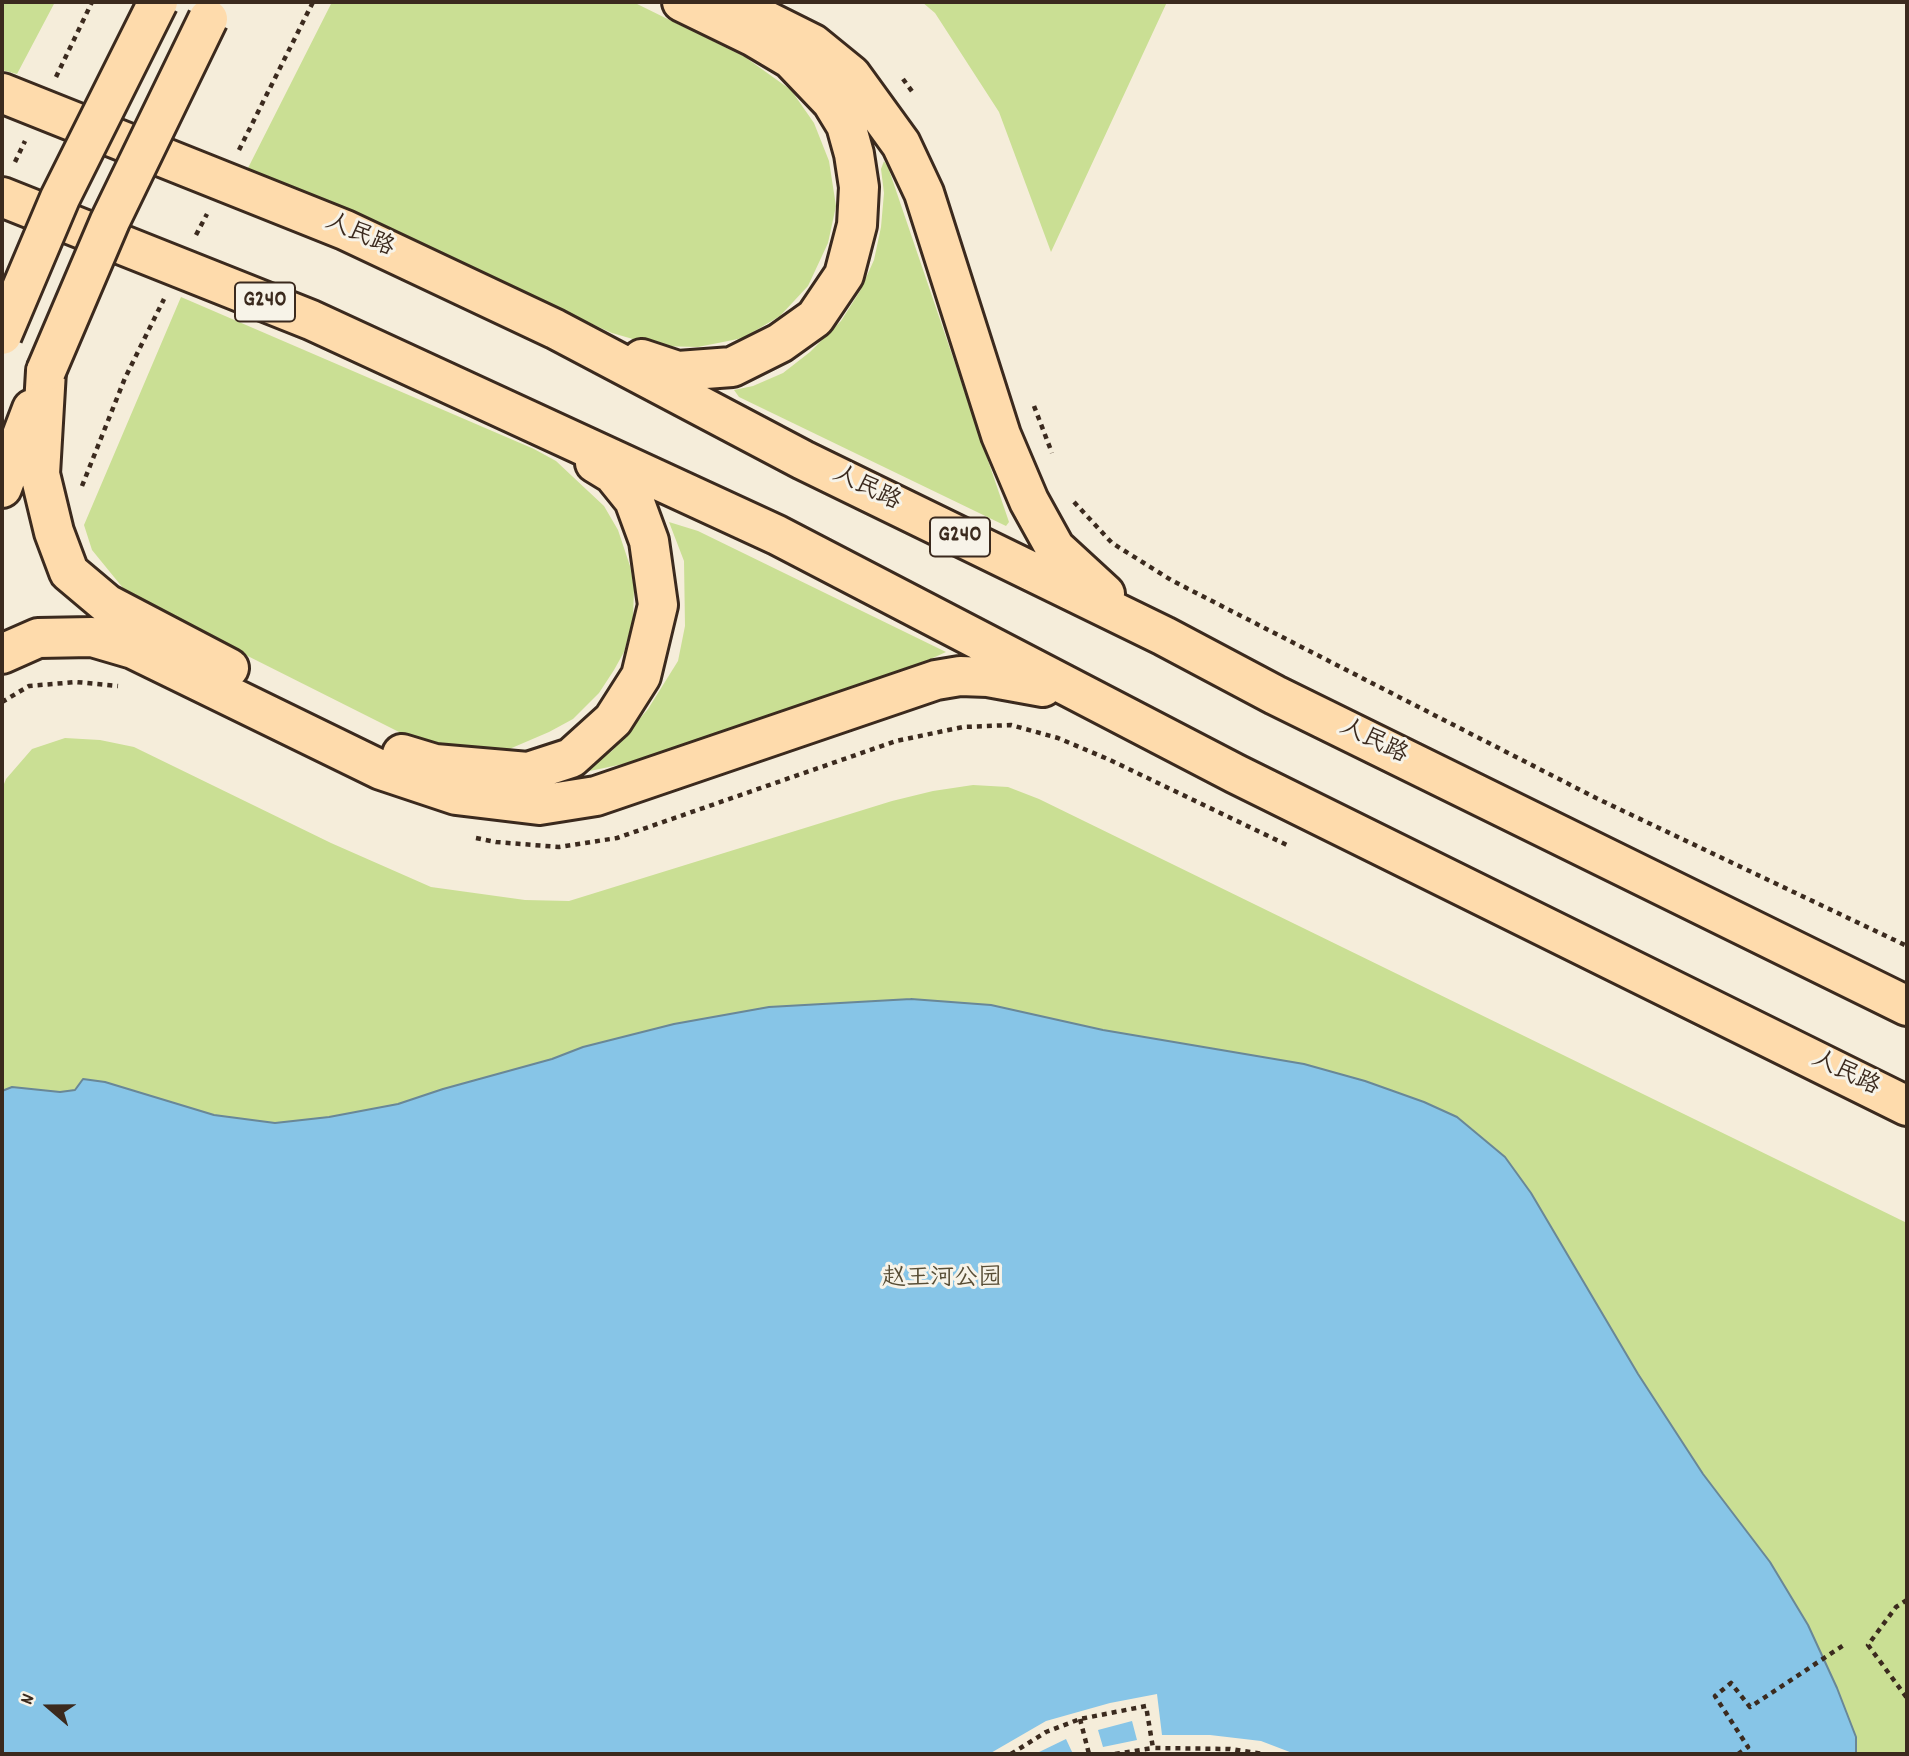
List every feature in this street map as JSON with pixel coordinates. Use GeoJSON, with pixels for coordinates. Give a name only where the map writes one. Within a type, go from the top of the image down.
{"type":"FeatureCollection","features":[{"type":"Feature","properties":{"kind":"highway"},"geometry":{"type":"LineString","coordinates":[[2,335],[60,198],[158,2]]}},
{"type":"Feature","properties":{"kind":"highway"},"geometry":{"type":"LineString","coordinates":[[555,329],[678,372],[732,367],[780,343],[815,318],[844,275],[857,225],[859,187],[846,125],[832,102],[791,59],[754,37],[682,2]]}},
{"type":"Feature","properties":{"kind":"highway"},"geometry":{"type":"LineString","coordinates":[[729,2],[813,44],[850,75],[901,144],[924,192],[1001,435],[1029,501],[1055,548],[1109,598],[1164,636]]}},
{"type":"Feature","properties":{"kind":"highway"},"geometry":{"type":"LineString","coordinates":[[2,488],[47,371],[110,221],[216,7]]}},
{"type":"Feature","properties":{"kind":"highway","name":"人民路"},"geometry":{"type":"LineString","coordinates":[[2,93],[345,230],[555,329],[803,460],[1164,636],[1275,695],[1907,1006]]}},
{"type":"Feature","properties":{"kind":"highway","name":"人民路"},"geometry":{"type":"LineString","coordinates":[[2,197],[311,320],[777,535],[1236,774],[1907,1106]]}},
{"type":"Feature","properties":{"kind":"highway"},"geometry":{"type":"LineString","coordinates":[[47,371],[40,474],[54,532],[69,572],[107,604],[384,749],[435,764],[528,772],[570,758],[613,720],[641,676],[658,605],[649,541],[634,500],[612,474],[524,418]]}},
{"type":"Feature","properties":{"kind":"highway"},"geometry":{"type":"LineString","coordinates":[[2,654],[38,638],[92,637],[133,649],[381,770],[456,795],[538,805],[596,796],[936,680],[960,676],[988,677],[1038,685],[1132,719]]}},
{"type":"Feature","properties":{"kind":"path"},"geometry":{"type":"LineString","coordinates":[[234,159],[313,2]]}},
{"type":"Feature","properties":{"kind":"path"},"geometry":{"type":"LineString","coordinates":[[899,75],[916,97]]}},
{"type":"Feature","properties":{"kind":"path"},"geometry":{"type":"LineString","coordinates":[[191,244],[210,208]]}},
{"type":"Feature","properties":{"kind":"path"},"geometry":{"type":"LineString","coordinates":[[80,491],[125,378],[167,293]]}},
{"type":"Feature","properties":{"kind":"path"},"geometry":{"type":"LineString","coordinates":[[1032,400],[1054,457]]}},
{"type":"Feature","properties":{"kind":"path"},"geometry":{"type":"LineString","coordinates":[[1072,500],[1112,543],[1171,580],[1596,798],[1907,946]]}},
{"type":"Feature","properties":{"kind":"path"},"geometry":{"type":"LineString","coordinates":[[2,702],[29,686],[76,682],[122,687]]}},
{"type":"Feature","properties":{"kind":"path"},"geometry":{"type":"LineString","coordinates":[[471,836],[496,842],[559,847],[617,838],[895,741],[962,727],[1011,725],[1058,738],[1110,760],[1291,846]]}},
{"type":"Feature","properties":{"kind":"path"},"geometry":{"type":"LineString","coordinates":[[1907,1600],[1896,1606],[1868,1645],[1907,1698]]}},
{"type":"Feature","properties":{"kind":"path"},"geometry":{"type":"LineString","coordinates":[[1738,1754],[1748,1747],[1715,1696],[1731,1683],[1750,1707],[1844,1645]]}},
{"type":"Feature","properties":{"kind":"path"},"geometry":{"type":"LineString","coordinates":[[1012,1754],[1046,1732],[1080,1719],[1146,1706],[1153,1748]]}},
{"type":"Feature","properties":{"kind":"path"},"geometry":{"type":"LineString","coordinates":[[1080,1719],[1089,1754]]}},
{"type":"Feature","properties":{"kind":"path"},"geometry":{"type":"LineString","coordinates":[[1115,1754],[1153,1748],[1230,1749],[1263,1754]]}},
{"type":"Feature","properties":{"kind":"green space"},"geometry":{"type":"Polygon","coordinates":[[[2,2],[55,2],[17,74],[2,70],[2,2]]]}},
{"type":"Feature","properties":{"kind":"green space"},"geometry":{"type":"Polygon","coordinates":[[[332,2],[633,2],[745,57],[791,90],[814,123],[829,161],[836,206],[828,243],[808,286],[780,316],[743,338],[698,347],[657,346],[612,333],[247,170],[332,2]]]}},
{"type":"Feature","properties":{"kind":"green space"},"geometry":{"type":"Polygon","coordinates":[[[922,2],[1167,2],[1051,252],[999,112],[935,13],[922,2]]]}},
{"type":"Feature","properties":{"kind":"green space"},"geometry":{"type":"Polygon","coordinates":[[[884,161],[1009,522],[1006,526],[739,397],[734,390],[753,386],[783,373],[810,352],[841,321],[860,291],[874,260],[881,227],[884,193],[881,169],[884,161]]]}},
{"type":"Feature","properties":{"kind":"green space"},"geometry":{"type":"Polygon","coordinates":[[[181,297],[534,449],[556,461],[604,506],[618,530],[630,566],[634,588],[633,619],[624,652],[614,670],[599,693],[573,719],[507,750],[467,750],[407,736],[176,620],[123,588],[92,550],[84,525],[181,297]]]}},
{"type":"Feature","properties":{"kind":"green space"},"geometry":{"type":"Polygon","coordinates":[[[669,522],[698,531],[946,652],[911,668],[633,762],[580,773],[612,751],[648,709],[678,661],[685,626],[684,561],[669,522]]]}},
{"type":"Feature","properties":{"kind":"green space","name":"赵王河公园"},"geometry":{"type":"Polygon","coordinates":[[[65,738],[100,740],[134,747],[331,843],[431,887],[525,900],[569,901],[892,801],[933,791],[973,785],[1008,787],[1039,799],[1907,1223],[1907,1754],[2,1754],[2,789],[6,779],[32,749],[65,738]]]}},
{"type":"Feature","properties":{"kind":"water","name":"赵王河公园"},"geometry":{"type":"Polygon","coordinates":[[[911,999],[991,1005],[1103,1030],[1304,1064],[1365,1081],[1457,1117],[1505,1157],[1531,1193],[1638,1374],[1703,1474],[1770,1562],[1808,1625],[1837,1688],[1856,1737],[1856,1754],[2,1754],[2,1091],[12,1087],[60,1092],[75,1090],[83,1079],[105,1082],[214,1115],[275,1123],[329,1117],[398,1104],[552,1059],[583,1047],[674,1024],[769,1007],[911,999]]]}},
{"type":"Feature","properties":{"kind":"pier"},"geometry":{"type":"Polygon","coordinates":[[[1157,1694],[1162,1735],[1210,1735],[1261,1741],[1295,1754],[1073,1754],[1066,1739],[1035,1754],[989,1754],[1046,1721],[1110,1703],[1157,1694]],[[1132,1721],[1098,1730],[1103,1747],[1137,1740],[1132,1721]]]}}]}
